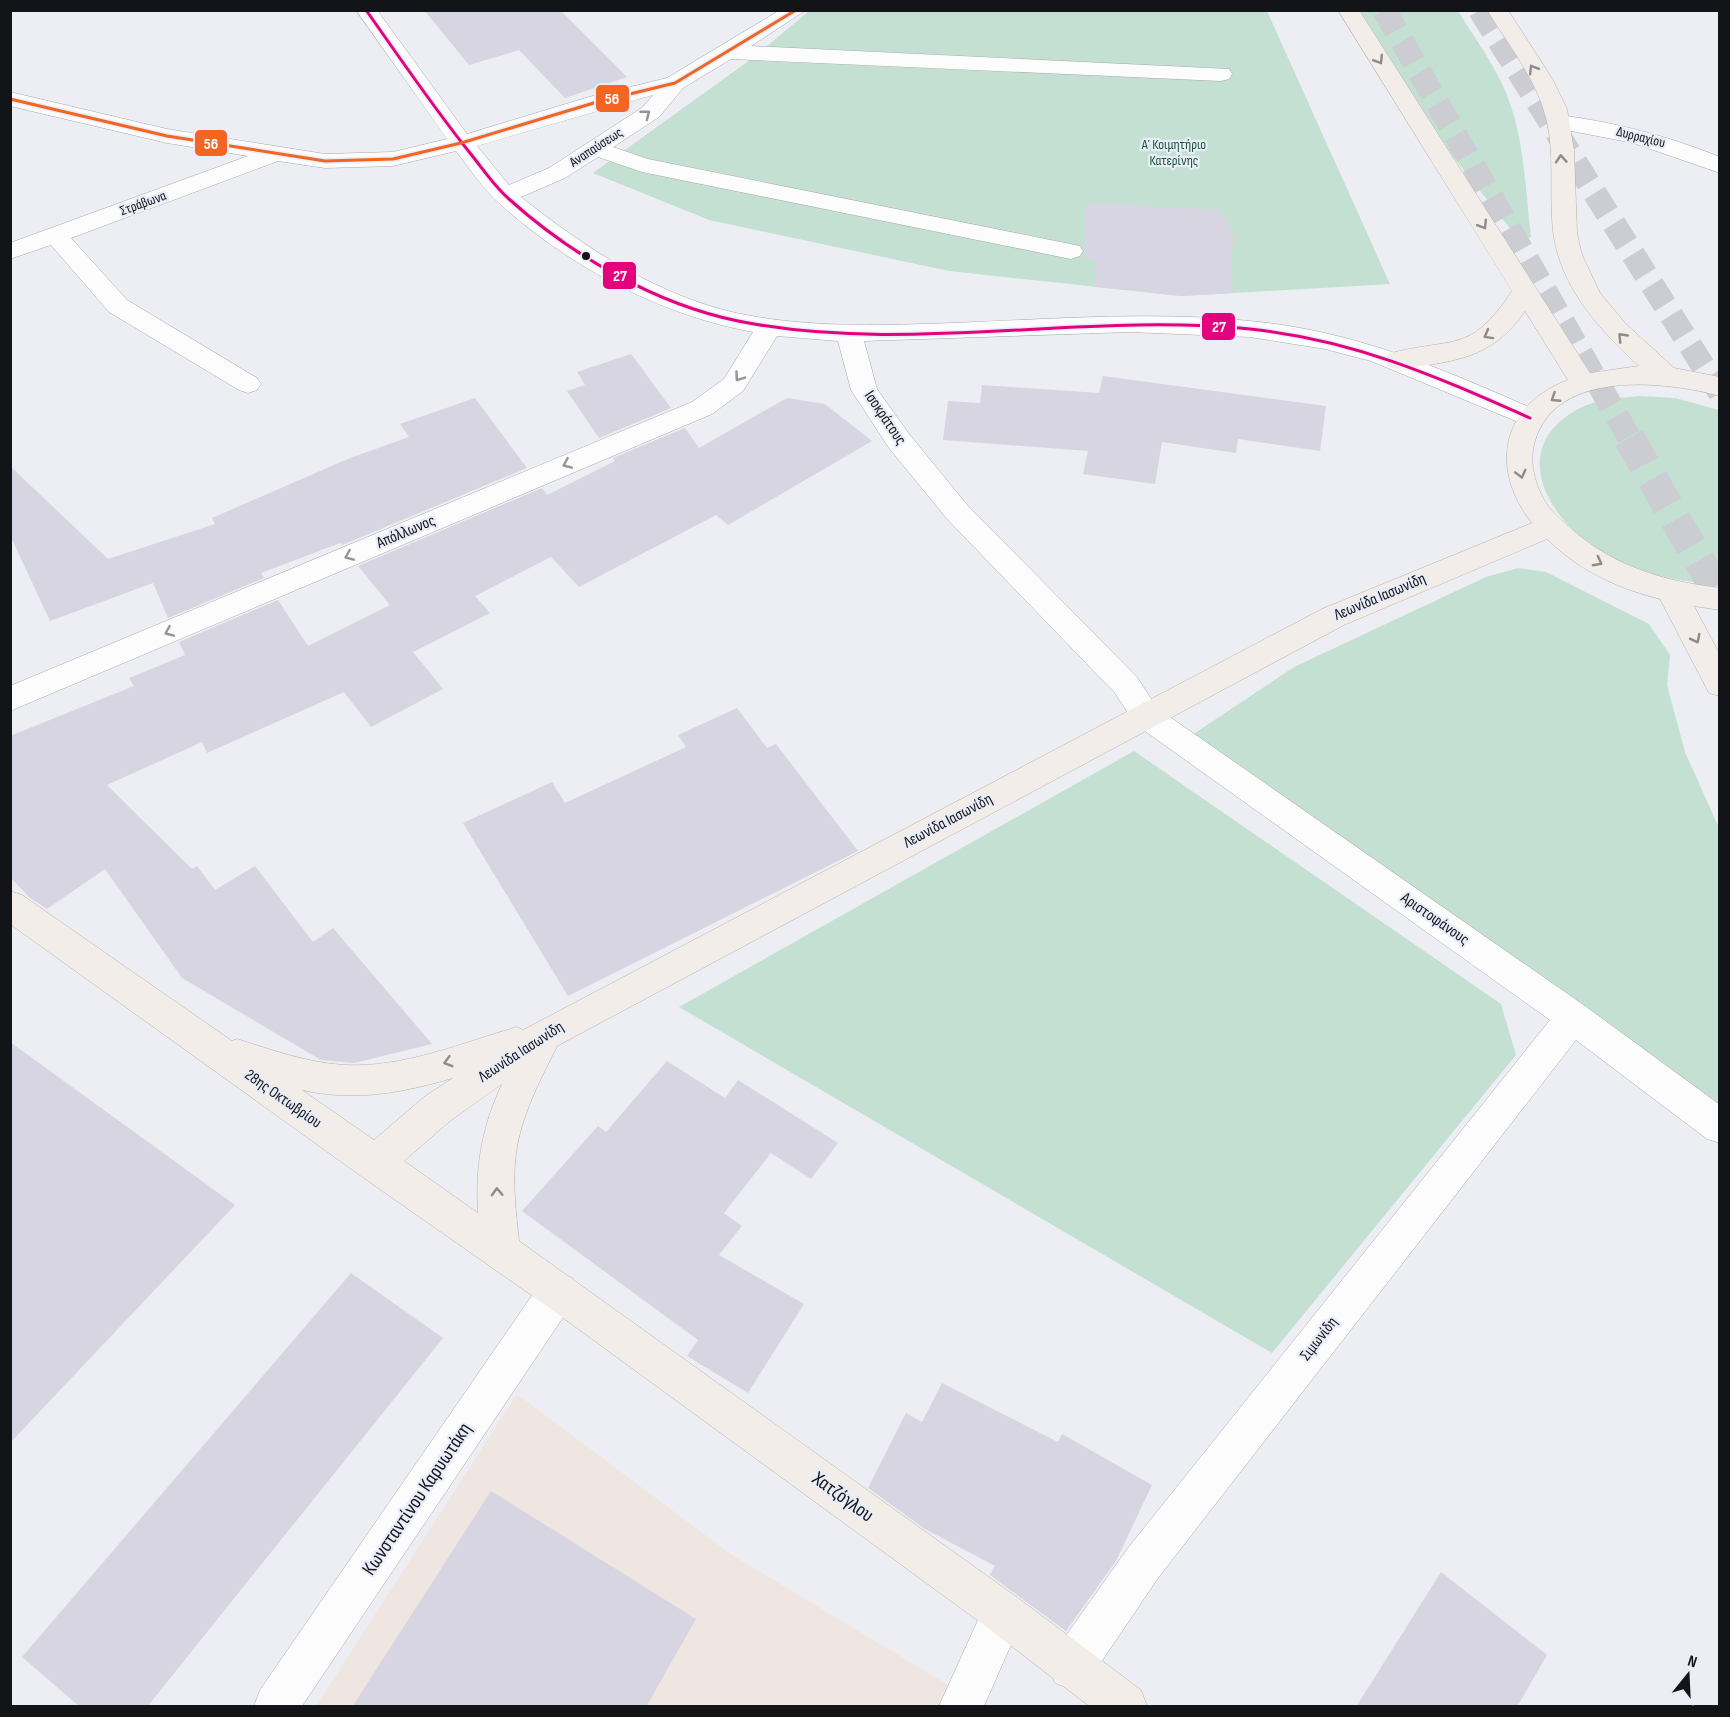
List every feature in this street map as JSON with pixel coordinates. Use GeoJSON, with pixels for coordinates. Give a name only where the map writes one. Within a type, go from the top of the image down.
{"type":"FeatureCollection","features":[{"type":"Feature","properties":{"kind":"main road"},"geometry":{"type":"LineString","coordinates":[[1348,10],[1583,383]]}},
{"type":"Feature","properties":{"kind":"main road"},"geometry":{"type":"LineString","coordinates":[[1497,10],[1543,84],[1559,122],[1565,235],[1580,279],[1600,313],[1623,340],[1666,375]]}},
{"type":"Feature","properties":{"kind":"main road"},"geometry":{"type":"LineString","coordinates":[[1397,360],[1447,353],[1470,345],[1497,331],[1525,291]]}},
{"type":"Feature","properties":{"kind":"main road"},"geometry":{"type":"LineString","coordinates":[[1719,387],[1666,375],[1636,374],[1583,383],[1552,398],[1530,418],[1519,442],[1519,470],[1529,499],[1551,527],[1584,555],[1626,578],[1672,593],[1719,599]]}},
{"type":"Feature","properties":{"kind":"main road","name":"Λεωνίδα Ιασωνίδη"},"geometry":{"type":"LineString","coordinates":[[374,1164],[437,1109],[544,1035],[1334,617],[1494,548],[1551,527]]}},
{"type":"Feature","properties":{"kind":"main road"},"geometry":{"type":"LineString","coordinates":[[1672,593],[1719,685]]}},
{"type":"Feature","properties":{"kind":"main road","name":"28ης Οκτωβρίου"},"geometry":{"type":"LineString","coordinates":[[10,905],[374,1164],[558,1291]]}},
{"type":"Feature","properties":{"kind":"main road"},"geometry":{"type":"LineString","coordinates":[[208,1046],[294,1072],[347,1081],[406,1074],[544,1035]]}},
{"type":"Feature","properties":{"kind":"main road"},"geometry":{"type":"LineString","coordinates":[[501,1251],[496,1190],[497,1153],[514,1099],[544,1035]]}},
{"type":"Feature","properties":{"kind":"main road","name":"Χατζόγλου"},"geometry":{"type":"LineString","coordinates":[[558,1291],[1003,1613],[1125,1707]]}},
{"type":"Feature","properties":{"kind":"street"},"geometry":{"type":"LineString","coordinates":[[366,10],[461,143],[505,195],[546,229],[629,280],[676,302],[719,316],[769,327],[849,333],[1154,324],[1247,328],[1291,334],[1397,360],[1530,418]]}},
{"type":"Feature","properties":{"kind":"street","name":"Αναπαύσεως"},"geometry":{"type":"LineString","coordinates":[[10,99],[167,136],[275,153],[352,162],[393,159],[461,143],[597,102],[675,82],[796,10]]}},
{"type":"Feature","properties":{"kind":"street"},"geometry":{"type":"LineString","coordinates":[[726,52],[1221,74]]}},
{"type":"Feature","properties":{"kind":"street","name":"Αναπαύσεως"},"geometry":{"type":"LineString","coordinates":[[505,195],[557,172],[651,112],[675,82]]}},
{"type":"Feature","properties":{"kind":"street"},"geometry":{"type":"LineString","coordinates":[[10,124],[54,110]]}},
{"type":"Feature","properties":{"kind":"street","name":"Δυρραχίου"},"geometry":{"type":"LineString","coordinates":[[1559,122],[1629,133],[1673,145],[1719,165]]}},
{"type":"Feature","properties":{"kind":"street"},"geometry":{"type":"LineString","coordinates":[[596,148],[642,165],[1071,251]]}},
{"type":"Feature","properties":{"kind":"street","name":"Στράβωνα"},"geometry":{"type":"LineString","coordinates":[[10,252],[275,153]]}},
{"type":"Feature","properties":{"kind":"street"},"geometry":{"type":"LineString","coordinates":[[55,235],[118,306],[248,384]]}},
{"type":"Feature","properties":{"kind":"street","name":"Απόλλωνος"},"geometry":{"type":"LineString","coordinates":[[10,699],[702,408],[734,385],[769,327]]}},
{"type":"Feature","properties":{"kind":"street","name":"Ισοκράτους"},"geometry":{"type":"LineString","coordinates":[[849,333],[864,390],[898,441],[958,513],[1126,685],[1146,716]]}},
{"type":"Feature","properties":{"kind":"street","name":"Αριστοφάνους"},"geometry":{"type":"LineString","coordinates":[[1146,716],[1573,1017],[1719,1127]]}},
{"type":"Feature","properties":{"kind":"street","name":"Σιμωνίδη"},"geometry":{"type":"LineString","coordinates":[[1071,1667],[1143,1563],[1573,1017]]}},
{"type":"Feature","properties":{"kind":"street","name":"Κωνσταντίνου Καρυωτάκη"},"geometry":{"type":"LineString","coordinates":[[276,1707],[558,1291]]}},
{"type":"Feature","properties":{"kind":"street"},"geometry":{"type":"LineString","coordinates":[[961,1707],[1003,1613]]}},
{"type":"Feature","properties":{"kind":"shaded area"},"geometry":{"type":"Polygon","coordinates":[[[517,1394],[732,1555],[963,1694],[957,1706],[316,1706],[517,1394]]]}},
{"type":"Feature","properties":{"kind":"green space","name":"Α΄ Κοιμητήριο Κατερίνης"},"geometry":{"type":"Polygon","coordinates":[[[809,11],[1267,11],[1390,284],[1182,296],[949,271],[709,220],[593,173],[754,57],[809,11]]]}},
{"type":"Feature","properties":{"kind":"green space"},"geometry":{"type":"Polygon","coordinates":[[[1357,11],[1458,11],[1489,60],[1509,99],[1520,143],[1531,237],[1524,240],[1516,236],[1450,153],[1357,11]]]}},
{"type":"Feature","properties":{"kind":"green space"},"geometry":{"type":"Polygon","coordinates":[[[1640,396],[1675,398],[1719,410],[1719,584],[1665,577],[1614,559],[1583,539],[1567,524],[1545,491],[1540,473],[1540,455],[1546,438],[1559,423],[1578,409],[1592,403],[1640,396]]]}},
{"type":"Feature","properties":{"kind":"green space"},"geometry":{"type":"Polygon","coordinates":[[[1518,568],[1546,572],[1649,624],[1670,655],[1667,685],[1685,752],[1719,828],[1719,1110],[1192,735],[1294,667],[1486,577],[1518,568]]]}},
{"type":"Feature","properties":{"kind":"green space"},"geometry":{"type":"Polygon","coordinates":[[[1134,751],[1501,1004],[1516,1055],[1272,1353],[679,1007],[1134,751]]]}},
{"type":"Feature","properties":{"kind":"building"},"geometry":{"type":"Polygon","coordinates":[[[424,10],[560,10],[627,77],[565,98],[519,50],[469,65],[424,10]]]}},
{"type":"Feature","properties":{"kind":"building"},"geometry":{"type":"Polygon","coordinates":[[[1086,203],[1221,210],[1235,239],[1230,254],[1233,293],[1182,296],[1095,287],[1096,259],[1085,258],[1086,203]]]}},
{"type":"Feature","properties":{"kind":"building"},"geometry":{"type":"Polygon","coordinates":[[[631,354],[671,408],[599,438],[567,391],[585,385],[577,372],[631,354]]]}},
{"type":"Feature","properties":{"kind":"building"},"geometry":{"type":"Polygon","coordinates":[[[1103,376],[1326,406],[1320,451],[1238,439],[1236,453],[1162,442],[1155,484],[1083,474],[1088,451],[943,440],[948,401],[980,403],[982,385],[1099,393],[1103,376]]]}},
{"type":"Feature","properties":{"kind":"building"},"geometry":{"type":"Polygon","coordinates":[[[475,398],[527,468],[342,545],[340,543],[261,573],[264,578],[168,618],[153,583],[50,621],[10,535],[10,466],[108,559],[215,524],[212,518],[350,458],[409,437],[400,424],[475,398]]]}},
{"type":"Feature","properties":{"kind":"building"},"geometry":{"type":"Polygon","coordinates":[[[787,398],[825,404],[872,441],[728,525],[716,515],[579,587],[551,557],[475,596],[490,613],[413,652],[443,689],[371,727],[344,692],[207,753],[202,742],[107,785],[192,869],[197,866],[215,890],[255,866],[313,942],[333,928],[432,1044],[354,1063],[321,1060],[182,978],[105,869],[47,909],[30,898],[10,877],[10,736],[134,686],[129,678],[185,655],[179,642],[278,600],[308,646],[390,605],[358,566],[542,488],[547,495],[615,461],[613,458],[685,428],[699,448],[787,398]]]}},
{"type":"Feature","properties":{"kind":"building"},"geometry":{"type":"Polygon","coordinates":[[[737,708],[767,748],[776,744],[858,851],[568,996],[463,823],[552,782],[565,803],[686,747],[678,735],[737,708]]]}},
{"type":"Feature","properties":{"kind":"building"},"geometry":{"type":"Polygon","coordinates":[[[10,1042],[235,1205],[10,1443],[10,1042]]]}},
{"type":"Feature","properties":{"kind":"building"},"geometry":{"type":"Polygon","coordinates":[[[667,1061],[725,1098],[738,1080],[838,1143],[811,1179],[771,1153],[724,1213],[742,1226],[719,1255],[804,1304],[748,1393],[687,1356],[698,1340],[522,1211],[598,1126],[606,1132],[667,1061]]]}},
{"type":"Feature","properties":{"kind":"building"},"geometry":{"type":"Polygon","coordinates":[[[351,1273],[443,1338],[147,1707],[80,1707],[22,1657],[351,1273]]]}},
{"type":"Feature","properties":{"kind":"building"},"geometry":{"type":"Polygon","coordinates":[[[942,1383],[1058,1442],[1062,1434],[1152,1485],[1116,1561],[1066,1631],[990,1575],[995,1566],[925,1529],[868,1488],[906,1413],[922,1422],[942,1383]]]}},
{"type":"Feature","properties":{"kind":"building"},"geometry":{"type":"Polygon","coordinates":[[[491,1491],[696,1619],[646,1707],[352,1707],[491,1491]]]}},
{"type":"Feature","properties":{"kind":"building"},"geometry":{"type":"Polygon","coordinates":[[[1441,1572],[1547,1655],[1517,1707],[1356,1707],[1441,1572]]]}},
{"type":"Feature","properties":{"kind":"tunnel"},"geometry":{"type":"LineString","coordinates":[[1384,10],[1630,439]]}},
{"type":"Feature","properties":{"kind":"tunnel"},"geometry":{"type":"LineString","coordinates":[[1480,10],[1720,393]]}},
{"type":"Feature","properties":{"kind":"tunnel"},"geometry":{"type":"LineString","coordinates":[[1629,438],[1720,597]]}},
{"type":"Feature","properties":{"kind":"transit line","name":"27"},"geometry":{"type":"LineString","coordinates":[[366,10],[419,86],[509,199],[537,222],[598,264],[665,298],[699,311],[735,321],[771,327],[831,332],[951,332],[1130,324],[1250,329],[1325,341],[1380,355],[1432,374],[1530,418]]}},
{"type":"Feature","properties":{"kind":"transit line","name":"56"},"geometry":{"type":"LineString","coordinates":[[10,99],[167,136],[325,161],[393,159],[461,143],[597,102],[675,83],[796,10]]}}]}
